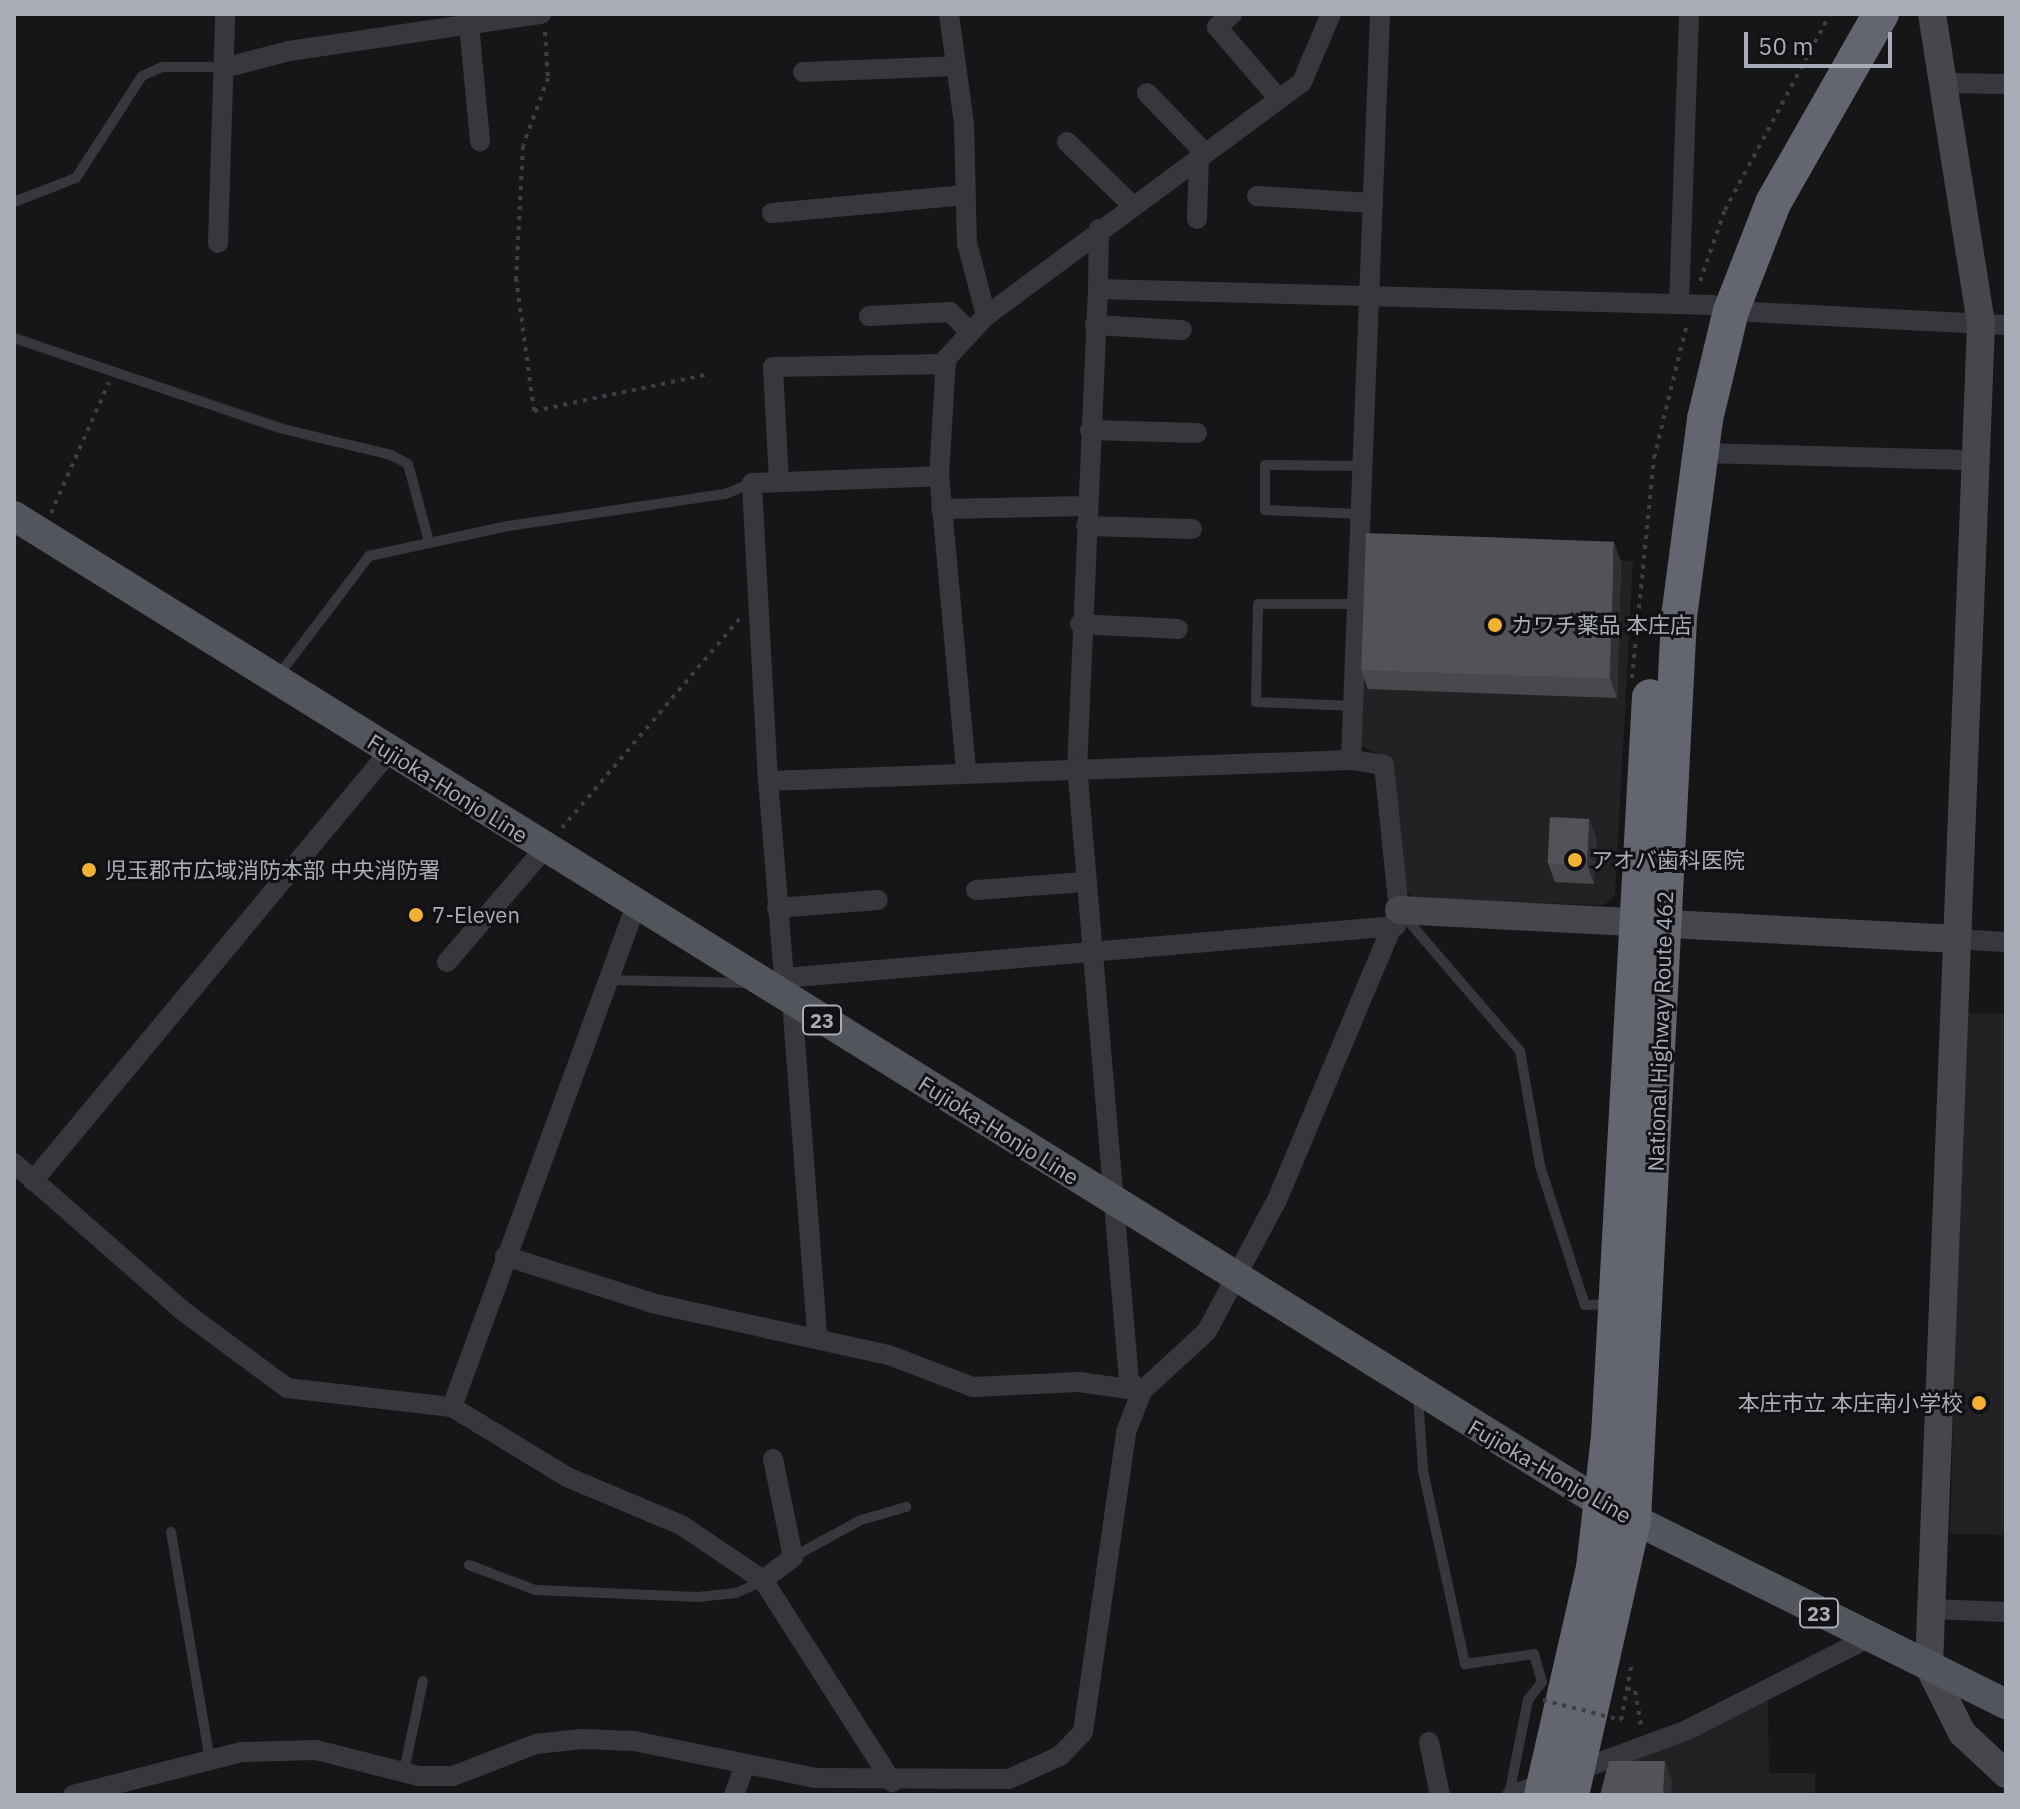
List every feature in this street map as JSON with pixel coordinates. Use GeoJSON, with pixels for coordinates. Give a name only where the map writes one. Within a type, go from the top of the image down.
{"type":"FeatureCollection","features":[{"type":"Feature","properties":{"kind":"highway","name":"National Highway Route 462"},"geometry":{"type":"LineString","coordinates":[[1560,1786],[1617,1512],[1649,921],[1666,514],[1708,306],[1798,100],[1852,14]]}},
{"type":"Feature","properties":{"kind":"highway","name":"National Highway Route 462"},"geometry":{"type":"LineString","coordinates":[[1617,1512],[1619,1303],[1649,921],[1679,617],[1700,453],[1708,306],[1881,14]]}},
{"type":"Feature","properties":{"kind":"main road","name":"Fujioka-Honjo Line"},"geometry":{"type":"LineString","coordinates":[[14,516],[636,905],[778,988],[1233,1280],[1617,1512],[2006,1704]]}},
{"type":"Feature","properties":{"kind":"street"},"geometry":{"type":"LineString","coordinates":[[218,243],[228,67],[225,14]]}},
{"type":"Feature","properties":{"kind":"street"},"geometry":{"type":"LineString","coordinates":[[949,14],[956,66],[967,243],[986,316]]}},
{"type":"Feature","properties":{"kind":"street"},"geometry":{"type":"LineString","coordinates":[[1232,14],[1217,27],[1279,99]]}},
{"type":"Feature","properties":{"kind":"street"},"geometry":{"type":"LineString","coordinates":[[966,770],[939,476],[946,364],[986,316],[1099,229],[1302,82],[1331,14]]}},
{"type":"Feature","properties":{"kind":"street"},"geometry":{"type":"LineString","coordinates":[[1351,760],[1365,466],[1380,14]]}},
{"type":"Feature","properties":{"kind":"street"},"geometry":{"type":"LineString","coordinates":[[1689,14],[1708,306]]}},
{"type":"Feature","properties":{"kind":"street"},"geometry":{"type":"LineString","coordinates":[[1932,14],[1943,83],[1993,325],[1976,460],[1929,1667],[1962,1733],[2006,1774]]}},
{"type":"Feature","properties":{"kind":"street"},"geometry":{"type":"LineString","coordinates":[[228,67],[421,24],[469,20],[543,20]]}},
{"type":"Feature","properties":{"kind":"street"},"geometry":{"type":"LineString","coordinates":[[469,20],[480,141]]}},
{"type":"Feature","properties":{"kind":"street"},"geometry":{"type":"LineString","coordinates":[[803,72],[956,66]]}},
{"type":"Feature","properties":{"kind":"street"},"geometry":{"type":"LineString","coordinates":[[1943,83],[2006,84]]}},
{"type":"Feature","properties":{"kind":"street"},"geometry":{"type":"LineString","coordinates":[[1147,93],[1201,154],[1197,219]]}},
{"type":"Feature","properties":{"kind":"street"},"geometry":{"type":"LineString","coordinates":[[1067,142],[1132,205]]}},
{"type":"Feature","properties":{"kind":"street"},"geometry":{"type":"LineString","coordinates":[[772,213],[965,195]]}},
{"type":"Feature","properties":{"kind":"street"},"geometry":{"type":"LineString","coordinates":[[1257,196],[1373,203]]}},
{"type":"Feature","properties":{"kind":"street"},"geometry":{"type":"LineString","coordinates":[[1099,229],[1080,624],[1077,765],[1088,954],[1129,1381],[1142,1391]]}},
{"type":"Feature","properties":{"kind":"street"},"geometry":{"type":"LineString","coordinates":[[1098,289],[1708,306],[1993,325]]}},
{"type":"Feature","properties":{"kind":"street"},"geometry":{"type":"LineString","coordinates":[[869,316],[950,312],[970,332]]}},
{"type":"Feature","properties":{"kind":"street"},"geometry":{"type":"LineString","coordinates":[[1095,325],[1182,330]]}},
{"type":"Feature","properties":{"kind":"street"},"geometry":{"type":"LineString","coordinates":[[779,482],[773,367],[946,364]]}},
{"type":"Feature","properties":{"kind":"street"},"geometry":{"type":"LineString","coordinates":[[1090,430],[1197,433]]}},
{"type":"Feature","properties":{"kind":"street"},"geometry":{"type":"LineString","coordinates":[[1700,453],[1976,460]]}},
{"type":"Feature","properties":{"kind":"street"},"geometry":{"type":"LineString","coordinates":[[817,1336],[778,988],[777,908],[752,483],[939,476]]}},
{"type":"Feature","properties":{"kind":"street"},"geometry":{"type":"LineString","coordinates":[[941,509],[1087,516],[1192,529]]}},
{"type":"Feature","properties":{"kind":"street"},"geometry":{"type":"LineString","coordinates":[[1080,624],[1178,629]]}},
{"type":"Feature","properties":{"kind":"street"},"geometry":{"type":"LineString","coordinates":[[33,1181],[389,752]]}},
{"type":"Feature","properties":{"kind":"street"},"geometry":{"type":"LineString","coordinates":[[73,1795],[210,1761],[316,1750],[404,1771],[453,1776],[536,1744],[582,1739],[892,1782],[1009,1787],[1060,1756],[1083,1732],[1126,1432],[1142,1391],[1207,1331],[1316,1118],[1398,918],[1384,765],[1351,760],[1077,765],[768,781]]}},
{"type":"Feature","properties":{"kind":"street"},"geometry":{"type":"LineString","coordinates":[[447,962],[545,848]]}},
{"type":"Feature","properties":{"kind":"street"},"geometry":{"type":"LineString","coordinates":[[976,890],[1084,882]]}},
{"type":"Feature","properties":{"kind":"street"},"geometry":{"type":"LineString","coordinates":[[777,908],[878,900]]}},
{"type":"Feature","properties":{"kind":"street"},"geometry":{"type":"LineString","coordinates":[[452,1407],[636,905]]}},
{"type":"Feature","properties":{"kind":"street"},"geometry":{"type":"LineString","coordinates":[[778,988],[1398,918],[1649,921],[2006,942]]}},
{"type":"Feature","properties":{"kind":"street"},"geometry":{"type":"LineString","coordinates":[[14,1163],[183,1311],[287,1388],[452,1407],[567,1477],[681,1525],[763,1580],[892,1782]]}},
{"type":"Feature","properties":{"kind":"street"},"geometry":{"type":"LineString","coordinates":[[505,1256],[652,1303],[817,1336],[973,1387],[1079,1382],[1142,1391]]}},
{"type":"Feature","properties":{"kind":"street"},"geometry":{"type":"LineString","coordinates":[[763,1580],[793,1557],[773,1459]]}},
{"type":"Feature","properties":{"kind":"street"},"geometry":{"type":"LineString","coordinates":[[1932,1609],[2006,1612]]}},
{"type":"Feature","properties":{"kind":"street"},"geometry":{"type":"LineString","coordinates":[[1510,1795],[1560,1786],[1764,1696],[1868,1638]]}},
{"type":"Feature","properties":{"kind":"street"},"geometry":{"type":"LineString","coordinates":[[1429,1742],[1440,1795]]}},
{"type":"Feature","properties":{"kind":"street"},"geometry":{"type":"LineString","coordinates":[[734,1795],[745,1764]]}},
{"type":"Feature","properties":{"kind":"lane"},"geometry":{"type":"LineString","coordinates":[[14,202],[76,178],[142,76],[162,67],[228,67]]}},
{"type":"Feature","properties":{"kind":"lane"},"geometry":{"type":"LineString","coordinates":[[14,338],[113,373],[400,460],[408,464],[429,542]]}},
{"type":"Feature","properties":{"kind":"lane"},"geometry":{"type":"LineString","coordinates":[[1361,514],[1265,510],[1265,465],[1365,466]]}},
{"type":"Feature","properties":{"kind":"lane"},"geometry":{"type":"LineString","coordinates":[[274,681],[369,556],[429,542],[725,494],[752,483]]}},
{"type":"Feature","properties":{"kind":"lane"},"geometry":{"type":"LineString","coordinates":[[1355,706],[1256,702],[1258,604],[1358,604]]}},
{"type":"Feature","properties":{"kind":"lane"},"geometry":{"type":"LineString","coordinates":[[1398,918],[1520,1051],[1540,1166],[1585,1305],[1619,1303]]}},
{"type":"Feature","properties":{"kind":"lane"},"geometry":{"type":"LineString","coordinates":[[608,980],[778,988]]}},
{"type":"Feature","properties":{"kind":"lane"},"geometry":{"type":"LineString","coordinates":[[1418,1393],[1423,1471],[1465,1664],[1534,1654],[1542,1682],[1528,1700],[1510,1795]]}},
{"type":"Feature","properties":{"kind":"lane"},"geometry":{"type":"LineString","coordinates":[[793,1557],[861,1520],[906,1507]]}},
{"type":"Feature","properties":{"kind":"lane"},"geometry":{"type":"LineString","coordinates":[[171,1532],[210,1761]]}},
{"type":"Feature","properties":{"kind":"lane"},"geometry":{"type":"LineString","coordinates":[[469,1565],[535,1590],[698,1597],[736,1593],[763,1580]]}},
{"type":"Feature","properties":{"kind":"lane"},"geometry":{"type":"LineString","coordinates":[[404,1771],[423,1681]]}},
{"type":"Feature","properties":{"kind":"path"},"geometry":{"type":"LineString","coordinates":[[543,20],[548,78],[523,146],[516,278],[534,411],[705,375]]}},
{"type":"Feature","properties":{"kind":"path"},"geometry":{"type":"LineString","coordinates":[[41,535],[113,373]]}},
{"type":"Feature","properties":{"kind":"path"},"geometry":{"type":"LineString","coordinates":[[545,848],[758,596]]}},
{"type":"Feature","properties":{"kind":"path"},"geometry":{"type":"LineString","coordinates":[[1543,1700],[1621,1720],[1632,1663]]}},
{"type":"Feature","properties":{"kind":"path"},"geometry":{"type":"LineString","coordinates":[[1627,1688],[1635,1691],[1641,1728]]}},
{"type":"Feature","properties":{"kind":"shaded area"},"geometry":{"type":"Polygon","coordinates":[[[1367,549],[1633,561],[1615,895],[1604,905],[1413,899],[1403,886],[1394,761],[1361,746],[1367,549]]]}},
{"type":"Feature","properties":{"kind":"shaded area","name":"本庄市立 本庄南小学校"},"geometry":{"type":"Polygon","coordinates":[[[1964,1013],[2006,1014],[2006,1535],[1950,1534],[1964,1013]]]}},
{"type":"Feature","properties":{"kind":"shaded area"},"geometry":{"type":"Polygon","coordinates":[[[1768,1700],[1769,1773],[1815,1773],[1815,1795],[1604,1795],[1614,1766],[1768,1700]]]}},
{"type":"Feature","properties":{"kind":"building","name":"カワチ薬品 本庄店"},"geometry":{"type":"Polygon","coordinates":[[[1366,533],[1614,542],[1609,679],[1361,670],[1366,533]]]}},
{"type":"Feature","properties":{"kind":"building"},"geometry":{"type":"Polygon","coordinates":[[[1550,817],[1589,819],[1587,865],[1548,863],[1550,817]]]}},
{"type":"Feature","properties":{"kind":"building"},"geometry":{"type":"Polygon","coordinates":[[[1609,1761],[1665,1761],[1663,1795],[1600,1795],[1609,1761]]]}},
{"type":"Feature","properties":{"kind":"place","name":"カワチ薬品 本庄店"},"geometry":{"type":"Point","coordinates":[1495,625]}},
{"type":"Feature","properties":{"kind":"place","name":"アオバ歯科医院"},"geometry":{"type":"Point","coordinates":[1575,860]}},
{"type":"Feature","properties":{"kind":"place","name":"児玉郡市広域消防本部 中央消防署"},"geometry":{"type":"Point","coordinates":[89,870]}},
{"type":"Feature","properties":{"kind":"place","name":"7-Eleven"},"geometry":{"type":"Point","coordinates":[416,915]}},
{"type":"Feature","properties":{"kind":"place","name":"本庄市立 本庄南小学校"},"geometry":{"type":"Point","coordinates":[1979,1403]}}]}
